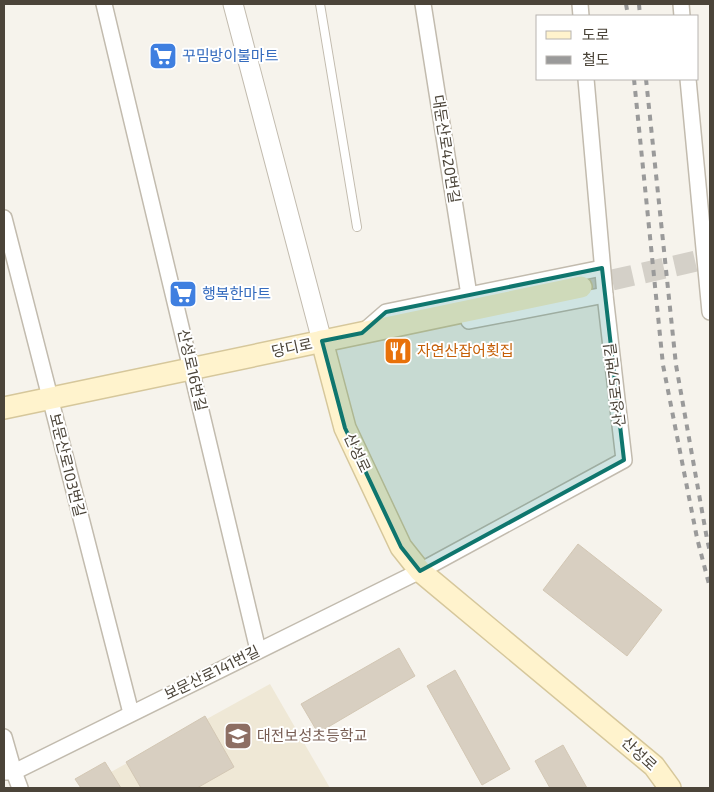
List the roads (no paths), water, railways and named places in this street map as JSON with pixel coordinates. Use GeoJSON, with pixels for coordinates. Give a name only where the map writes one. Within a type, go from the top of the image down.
{"type":"FeatureCollection","features":[{"type":"Feature","properties":{"kind":"main road","name":"당디로"},"geometry":{"type":"LineString","coordinates":[[4,408],[581,287]]}},
{"type":"Feature","properties":{"kind":"main road","name":"산성로"},"geometry":{"type":"LineString","coordinates":[[322,341],[345,428],[401,547],[420,570],[654,766],[670,788]]}},
{"type":"Feature","properties":{"kind":"street","name":"산성로16번길"},"geometry":{"type":"LineString","coordinates":[[104,4],[258,650]]}},
{"type":"Feature","properties":{"kind":"street","name":"산성로"},"geometry":{"type":"LineString","coordinates":[[233,4],[322,341]]}},
{"type":"Feature","properties":{"kind":"street","name":"대둔산로420번길"},"geometry":{"type":"LineString","coordinates":[[423,4],[469,295]]}},
{"type":"Feature","properties":{"kind":"street","name":"산성로57번길"},"geometry":{"type":"LineString","coordinates":[[420,570],[624,460],[602,268],[586,80]]}},
{"type":"Feature","properties":{"kind":"street"},"geometry":{"type":"LineString","coordinates":[[688,80],[706,248],[710,312]]}},
{"type":"Feature","properties":{"kind":"street","name":"보문산로103번길"},"geometry":{"type":"LineString","coordinates":[[4,218],[131,713]]}},
{"type":"Feature","properties":{"kind":"street"},"geometry":{"type":"LineString","coordinates":[[362,333],[386,312],[602,268]]}},
{"type":"Feature","properties":{"kind":"street"},"geometry":{"type":"LineString","coordinates":[[362,333],[391,336],[605,295]]}},
{"type":"Feature","properties":{"kind":"street","name":"보문산로141번길"},"geometry":{"type":"LineString","coordinates":[[9,772],[420,570]]}},
{"type":"Feature","properties":{"kind":"street"},"geometry":{"type":"LineString","coordinates":[[4,737],[9,772],[20,788]]}},
{"type":"Feature","properties":{"kind":"lane"},"geometry":{"type":"LineString","coordinates":[[320,4],[357,227]]}},
{"type":"Feature","properties":{"kind":"tunnel"},"geometry":{"type":"LineString","coordinates":[[581,287],[710,258]]}},
{"type":"Feature","properties":{"kind":"railway"},"geometry":{"type":"LineString","coordinates":[[626,4],[628,15]]}},
{"type":"Feature","properties":{"kind":"railway"},"geometry":{"type":"LineString","coordinates":[[639,4],[640,15]]}},
{"type":"Feature","properties":{"kind":"railway"},"geometry":{"type":"LineString","coordinates":[[634,80],[663,365],[697,538],[710,588]]}},
{"type":"Feature","properties":{"kind":"railway"},"geometry":{"type":"LineString","coordinates":[[646,80],[676,365],[710,552]]}},
{"type":"Feature","properties":{"kind":"place","name":"꾸밈방이불마트"},"geometry":{"type":"Point","coordinates":[163,56]}},
{"type":"Feature","properties":{"kind":"place","name":"행복한마트"},"geometry":{"type":"Point","coordinates":[183,294]}},
{"type":"Feature","properties":{"kind":"place","name":"자연산잡어횟집"},"geometry":{"type":"Point","coordinates":[398,351]}},
{"type":"Feature","properties":{"kind":"place","name":"대전보성초등학교"},"geometry":{"type":"Point","coordinates":[238,736]}}]}
